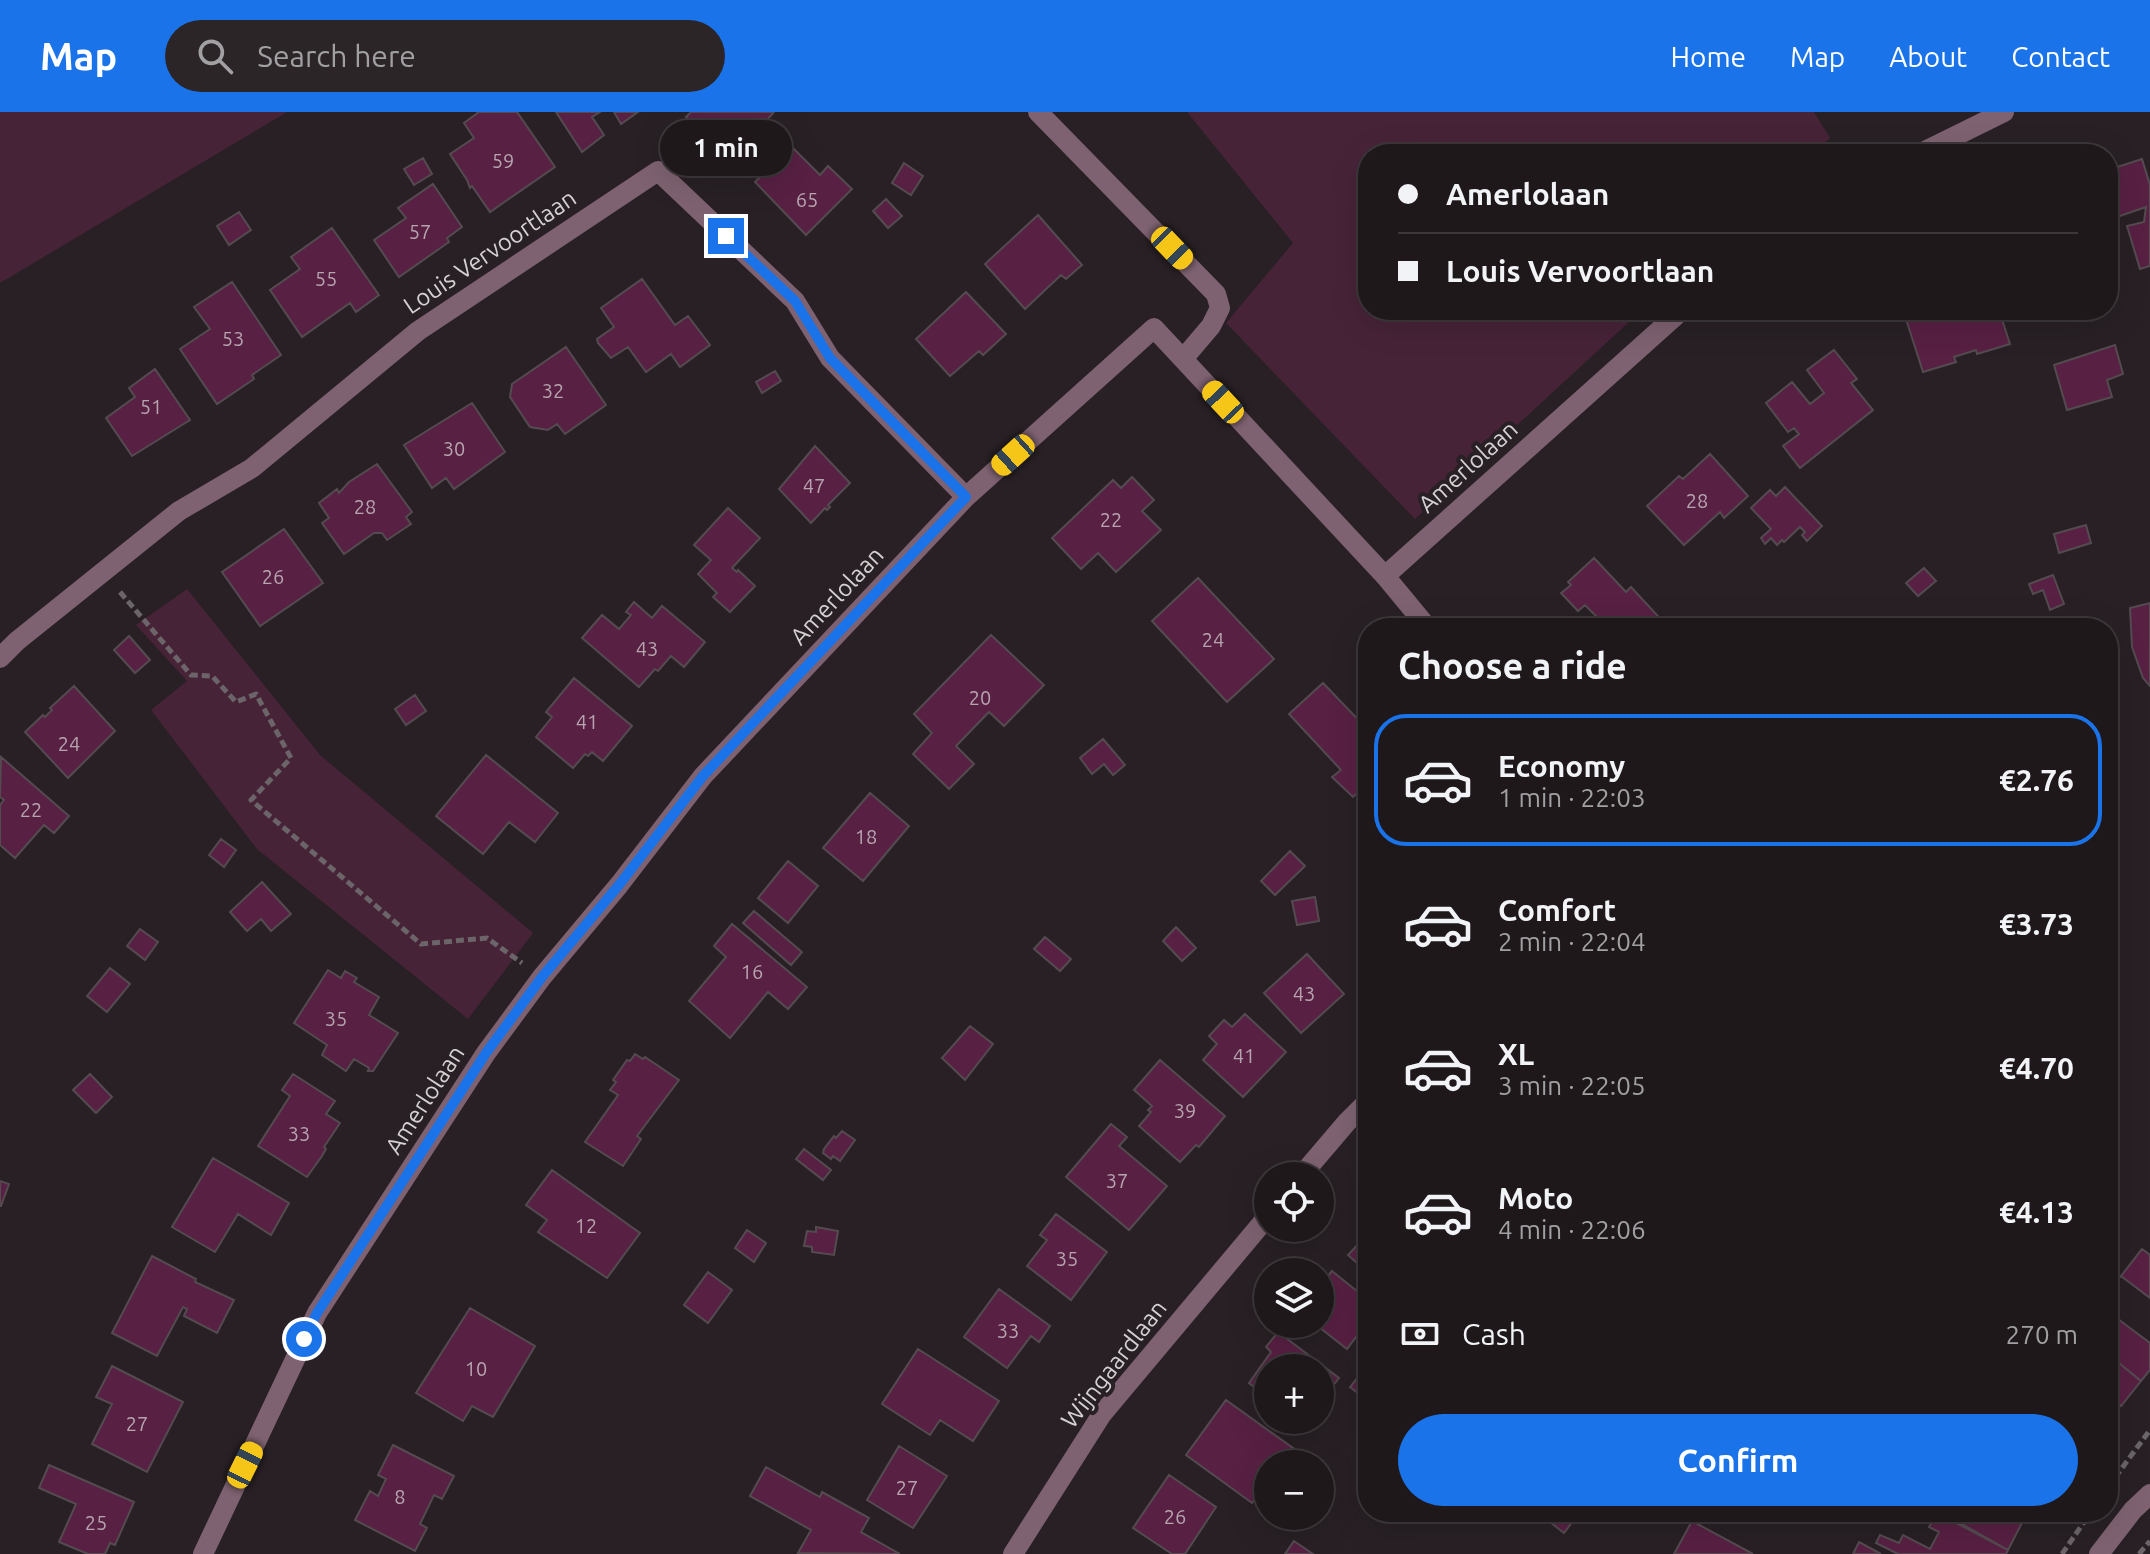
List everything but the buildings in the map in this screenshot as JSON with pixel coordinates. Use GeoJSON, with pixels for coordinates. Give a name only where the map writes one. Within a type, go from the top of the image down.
{"type":"FeatureCollection","features":[{"type":"Feature","properties":{"kind":"street"},"geometry":{"type":"LineString","coordinates":[[1038,112],[1216,294],[1220,308],[1211,326],[1183,359]]}},
{"type":"Feature","properties":{"kind":"street"},"geometry":{"type":"LineString","coordinates":[[1939,144],[2004,112]]}},
{"type":"Feature","properties":{"kind":"street","name":"Louis Vervoortlaan"},"geometry":{"type":"LineString","coordinates":[[0,658],[179,511],[252,468],[418,331],[658,171],[795,301],[830,358],[966,497]]}},
{"type":"Feature","properties":{"kind":"street","name":"Amerlolaan"},"geometry":{"type":"LineString","coordinates":[[203,1554],[317,1313],[486,1053],[542,977],[619,885],[703,776],[966,497],[1154,328],[1385,576],[1671,320]]}},
{"type":"Feature","properties":{"kind":"street"},"geometry":{"type":"LineString","coordinates":[[1385,576],[1420,618]]}},
{"type":"Feature","properties":{"kind":"street"},"geometry":{"type":"LineString","coordinates":[[1313,1162],[1358,1111]]}},
{"type":"Feature","properties":{"kind":"street","name":"Wijngaardlaan"},"geometry":{"type":"LineString","coordinates":[[1013,1554],[1102,1414],[1254,1233]]}},
{"type":"Feature","properties":{"kind":"street"},"geometry":{"type":"LineString","coordinates":[[2099,1554],[2133,1510],[2150,1494]]}},
{"type":"Feature","properties":{"kind":"path"},"geometry":{"type":"LineString","coordinates":[[103,573],[191,675],[212,676],[236,702],[256,694],[291,758],[251,800],[421,944],[487,938],[542,977]]}},
{"type":"Feature","properties":{"kind":"path"},"geometry":{"type":"LineString","coordinates":[[2118,1473],[2150,1430]]}},
{"type":"Feature","properties":{"kind":"path"},"geometry":{"type":"LineString","coordinates":[[2139,1554],[2150,1541]]}},
{"type":"Feature","properties":{"kind":"shaded area"},"geometry":{"type":"Polygon","coordinates":[[[0,112],[287,112],[0,283],[0,112]]]}},
{"type":"Feature","properties":{"kind":"shaded area"},"geometry":{"type":"Polygon","coordinates":[[[1187,112],[1814,112],[1830,138],[1823,144],[1358,144],[1358,320],[1631,320],[1415,519],[1226,323],[1293,243],[1187,112]]]}},
{"type":"Feature","properties":{"kind":"shaded area"},"geometry":{"type":"Polygon","coordinates":[[[187,589],[320,755],[533,933],[468,1019],[257,849],[151,710],[187,681],[136,625],[187,589]]]}},
{"type":"Feature","properties":{"kind":"route"},"geometry":{"type":"LineString","coordinates":[[304,1339],[317,1313],[486,1053],[542,977],[619,885],[703,776],[966,497],[830,358],[795,301],[726,236]]}}]}
